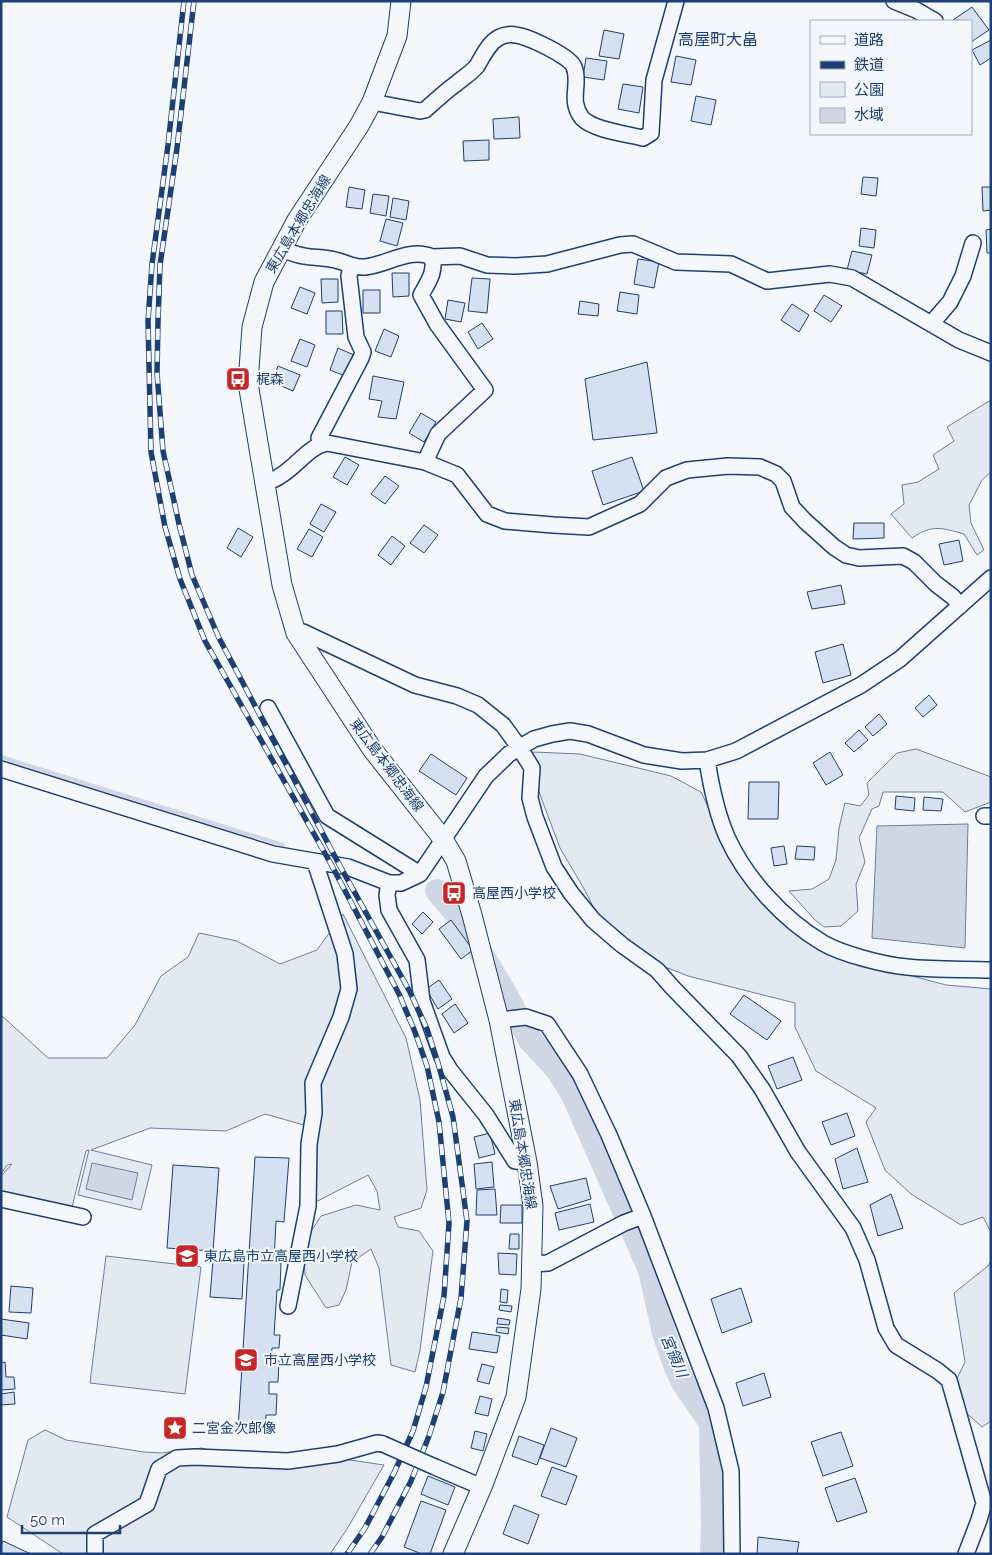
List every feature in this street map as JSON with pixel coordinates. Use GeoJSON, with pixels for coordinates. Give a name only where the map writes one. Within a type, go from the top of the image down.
{"type":"FeatureCollection","features":[{"type":"Feature","properties":{"kind":"main road","name":"東広島本郷忠海線"},"geometry":{"type":"LineString","coordinates":[[401,1],[398,36],[372,102],[359,126],[297,220],[264,282],[252,327],[248,382],[282,585],[296,633],[372,749],[443,839],[456,861],[499,1020],[527,1162],[533,1206],[531,1290],[516,1397],[482,1487],[453,1554]]}},
{"type":"Feature","properties":{"kind":"street"},"geometry":{"type":"LineString","coordinates":[[372,102],[420,111],[425,110],[456,83],[472,72],[493,42],[502,36],[516,34],[536,41],[570,61],[574,68],[576,82],[574,98],[576,108],[583,119],[594,126],[643,138],[650,133],[654,80],[676,1]]}},
{"type":"Feature","properties":{"kind":"street"},"geometry":{"type":"LineString","coordinates":[[894,1],[933,20]]}},
{"type":"Feature","properties":{"kind":"street"},"geometry":{"type":"LineString","coordinates":[[931,324],[950,302],[963,276],[973,243]]}},
{"type":"Feature","properties":{"kind":"street"},"geometry":{"type":"LineString","coordinates":[[282,249],[303,256],[322,257],[337,260],[351,266],[364,267],[411,254],[426,254],[432,257],[460,256],[487,265],[523,266],[547,264],[620,245],[633,244],[676,262],[731,264],[767,281],[830,274],[852,278],[958,340],[991,353]]}},
{"type":"Feature","properties":{"kind":"street"},"geometry":{"type":"LineString","coordinates":[[425,462],[438,434],[485,390],[438,324],[420,295],[432,274],[434,263],[432,257]]}},
{"type":"Feature","properties":{"kind":"street"},"geometry":{"type":"LineString","coordinates":[[321,444],[319,438],[362,358],[363,352],[356,337],[349,276],[351,266]]}},
{"type":"Feature","properties":{"kind":"street"},"geometry":{"type":"LineString","coordinates":[[265,484],[280,476],[321,444],[327,443],[425,462],[457,475],[487,514],[505,520],[589,527],[640,504],[666,478],[687,470],[728,466],[760,467],[776,474],[783,481],[792,507],[804,521],[834,547],[846,554],[859,558],[903,556],[914,562],[936,584],[953,597],[960,606]]}},
{"type":"Feature","properties":{"kind":"street"},"geometry":{"type":"LineString","coordinates":[[1,769],[273,854],[348,868],[389,883],[401,883],[420,874],[486,776],[508,754],[534,739],[570,731],[588,734],[644,754],[682,761],[707,760],[736,751],[860,685],[900,658],[991,578]]}},
{"type":"Feature","properties":{"kind":"street"},"geometry":{"type":"LineString","coordinates":[[296,633],[303,632],[415,685],[457,696],[478,705],[503,725],[520,747],[532,768],[530,798],[535,817],[554,867],[571,893],[593,920],[622,945],[657,970],[739,1056],[762,1089],[798,1152],[853,1228],[866,1260],[886,1328],[896,1345],[938,1370],[949,1380],[986,1493],[979,1520],[966,1554]]}},
{"type":"Feature","properties":{"kind":"street"},"geometry":{"type":"LineString","coordinates":[[268,708],[327,816],[420,874]]}},
{"type":"Feature","properties":{"kind":"street"},"geometry":{"type":"LineString","coordinates":[[707,760],[717,808],[728,838],[746,869],[769,899],[806,932],[825,944],[884,963],[906,967],[991,970]]}},
{"type":"Feature","properties":{"kind":"street"},"geometry":{"type":"LineString","coordinates":[[288,1306],[308,1206],[309,1144],[314,1113],[312,1083],[342,1017],[349,988],[345,954],[315,862]]}},
{"type":"Feature","properties":{"kind":"street"},"geometry":{"type":"LineString","coordinates":[[389,883],[387,895],[389,910],[417,960],[422,1001],[442,1057],[486,1115],[515,1162],[527,1162]]}},
{"type":"Feature","properties":{"kind":"street"},"geometry":{"type":"LineString","coordinates":[[499,1020],[526,1017],[547,1024],[580,1074],[609,1135],[633,1219],[716,1408],[731,1471],[732,1554]]}},
{"type":"Feature","properties":{"kind":"street"},"geometry":{"type":"LineString","coordinates":[[1,1199],[83,1217]]}},
{"type":"Feature","properties":{"kind":"street"},"geometry":{"type":"LineString","coordinates":[[532,1264],[548,1263],[633,1219]]}},
{"type":"Feature","properties":{"kind":"street"},"geometry":{"type":"LineString","coordinates":[[95,1554],[95,1534],[147,1504],[159,1469],[177,1458],[195,1457],[288,1462],[338,1454],[376,1443],[383,1444],[482,1487]]}},
{"type":"Feature","properties":{"kind":"green space"},"geometry":{"type":"Polygon","coordinates":[[[991,400],[991,472],[982,480],[969,505],[971,523],[984,550],[977,555],[964,534],[937,528],[925,531],[912,538],[891,514],[904,504],[902,485],[918,482],[939,469],[933,455],[954,441],[947,427],[991,400]]]}},
{"type":"Feature","properties":{"kind":"green space"},"geometry":{"type":"Polygon","coordinates":[[[916,749],[991,777],[991,802],[965,812],[943,792],[883,792],[879,806],[872,809],[859,838],[865,862],[856,884],[858,911],[841,926],[824,927],[814,919],[789,891],[812,889],[829,879],[836,860],[839,828],[845,803],[860,806],[869,795],[867,783],[897,753],[916,749]]]}},
{"type":"Feature","properties":{"kind":"green space"},"geometry":{"type":"Polygon","coordinates":[[[533,752],[580,754],[671,776],[701,792],[741,876],[776,918],[818,948],[849,962],[946,985],[991,989],[991,1232],[983,1217],[961,1225],[911,1194],[885,1170],[866,1122],[876,1108],[816,1071],[795,1027],[795,1003],[688,976],[640,957],[598,916],[560,848],[539,792],[533,752]]]}},
{"type":"Feature","properties":{"kind":"green space"},"geometry":{"type":"Polygon","coordinates":[[[343,914],[406,1038],[420,1100],[427,1190],[421,1208],[394,1217],[398,1227],[419,1231],[433,1251],[420,1350],[415,1372],[391,1365],[379,1268],[371,1249],[352,1262],[346,1290],[339,1305],[326,1308],[305,1275],[304,1255],[308,1236],[321,1216],[356,1205],[380,1210],[377,1191],[368,1175],[308,1206],[311,1127],[265,1114],[226,1131],[150,1128],[91,1150],[152,1165],[141,1210],[78,1195],[89,1150],[86,1151],[72,1207],[1,1192],[1,1176],[12,1164],[7,1165],[1,1174],[1,1015],[48,1058],[107,1058],[135,1025],[161,976],[188,957],[199,933],[237,941],[280,964],[317,950],[343,914]]]}},
{"type":"Feature","properties":{"kind":"green space"},"geometry":{"type":"Polygon","coordinates":[[[106,1256],[201,1267],[185,1394],[90,1383],[106,1256]]]}},
{"type":"Feature","properties":{"kind":"green space"},"geometry":{"type":"Polygon","coordinates":[[[991,1261],[991,1421],[982,1427],[962,1409],[956,1381],[965,1362],[954,1293],[988,1266],[991,1261]]]}},
{"type":"Feature","properties":{"kind":"green space"},"geometry":{"type":"Polygon","coordinates":[[[45,1430],[66,1440],[144,1452],[161,1453],[202,1448],[234,1459],[330,1457],[384,1465],[347,1529],[330,1554],[63,1554],[7,1517],[28,1440],[45,1430]]]}},
{"type":"Feature","properties":{"kind":"water"},"geometry":{"type":"Polygon","coordinates":[[[968,824],[965,948],[872,938],[877,826],[968,824]]]}},
{"type":"Feature","properties":{"kind":"water"},"geometry":{"type":"Polygon","coordinates":[[[92,1163],[138,1173],[132,1200],[86,1189],[92,1163]]]}},
{"type":"Feature","properties":{"kind":"building"},"geometry":{"type":"Polygon","coordinates":[[[972,7],[989,30],[972,41],[972,20],[953,20],[972,7]]]}},
{"type":"Feature","properties":{"kind":"building"},"geometry":{"type":"Polygon","coordinates":[[[604,30],[624,34],[619,59],[599,56],[604,30]]]}},
{"type":"Feature","properties":{"kind":"building"},"geometry":{"type":"Polygon","coordinates":[[[991,40],[991,58],[980,65],[972,50],[991,40]]]}},
{"type":"Feature","properties":{"kind":"building"},"geometry":{"type":"Polygon","coordinates":[[[676,56],[696,60],[691,85],[671,82],[676,56]]]}},
{"type":"Feature","properties":{"kind":"building"},"geometry":{"type":"Polygon","coordinates":[[[586,58],[607,61],[604,80],[583,77],[586,58]]]}},
{"type":"Feature","properties":{"kind":"building"},"geometry":{"type":"Polygon","coordinates":[[[623,84],[643,87],[639,113],[618,109],[623,84]]]}},
{"type":"Feature","properties":{"kind":"building"},"geometry":{"type":"Polygon","coordinates":[[[696,96],[716,100],[711,125],[691,121],[696,96]]]}},
{"type":"Feature","properties":{"kind":"building"},"geometry":{"type":"Polygon","coordinates":[[[519,117],[520,138],[494,139],[493,119],[519,117]]]}},
{"type":"Feature","properties":{"kind":"building"},"geometry":{"type":"Polygon","coordinates":[[[489,140],[489,160],[464,161],[463,141],[489,140]]]}},
{"type":"Feature","properties":{"kind":"building"},"geometry":{"type":"Polygon","coordinates":[[[863,177],[878,178],[876,196],[861,194],[863,177]]]}},
{"type":"Feature","properties":{"kind":"building"},"geometry":{"type":"Polygon","coordinates":[[[349,187],[365,190],[362,209],[346,207],[349,187]]]}},
{"type":"Feature","properties":{"kind":"building"},"geometry":{"type":"Polygon","coordinates":[[[982,187],[991,187],[991,210],[983,211],[982,187]]]}},
{"type":"Feature","properties":{"kind":"building"},"geometry":{"type":"Polygon","coordinates":[[[373,194],[389,196],[386,216],[370,213],[373,194]]]}},
{"type":"Feature","properties":{"kind":"building"},"geometry":{"type":"Polygon","coordinates":[[[393,198],[409,201],[406,220],[390,217],[393,198]]]}},
{"type":"Feature","properties":{"kind":"building"},"geometry":{"type":"Polygon","coordinates":[[[386,219],[403,223],[397,246],[380,241],[386,219]]]}},
{"type":"Feature","properties":{"kind":"building"},"geometry":{"type":"Polygon","coordinates":[[[861,228],[876,230],[874,248],[859,246],[861,228]]]}},
{"type":"Feature","properties":{"kind":"building"},"geometry":{"type":"Polygon","coordinates":[[[991,229],[991,253],[987,253],[986,230],[991,229]]]}},
{"type":"Feature","properties":{"kind":"building"},"geometry":{"type":"Polygon","coordinates":[[[852,251],[872,255],[867,274],[847,270],[852,251]]]}},
{"type":"Feature","properties":{"kind":"building"},"geometry":{"type":"Polygon","coordinates":[[[638,259],[659,262],[654,288],[634,284],[638,259]]]}},
{"type":"Feature","properties":{"kind":"building"},"geometry":{"type":"Polygon","coordinates":[[[392,273],[409,273],[409,296],[393,297],[392,273]]]}},
{"type":"Feature","properties":{"kind":"building"},"geometry":{"type":"Polygon","coordinates":[[[472,278],[490,279],[487,313],[468,311],[472,278]]]}},
{"type":"Feature","properties":{"kind":"building"},"geometry":{"type":"Polygon","coordinates":[[[321,279],[338,279],[338,302],[322,303],[321,279]]]}},
{"type":"Feature","properties":{"kind":"building"},"geometry":{"type":"Polygon","coordinates":[[[300,287],[315,293],[307,314],[291,308],[300,287]]]}},
{"type":"Feature","properties":{"kind":"building"},"geometry":{"type":"Polygon","coordinates":[[[363,290],[380,290],[380,313],[363,313],[363,290]]]}},
{"type":"Feature","properties":{"kind":"building"},"geometry":{"type":"Polygon","coordinates":[[[620,292],[639,295],[637,314],[617,311],[620,292]]]}},
{"type":"Feature","properties":{"kind":"building"},"geometry":{"type":"Polygon","coordinates":[[[824,295],[842,306],[831,322],[814,311],[824,295]]]}},
{"type":"Feature","properties":{"kind":"building"},"geometry":{"type":"Polygon","coordinates":[[[448,300],[465,303],[461,322],[445,319],[448,300]]]}},
{"type":"Feature","properties":{"kind":"building"},"geometry":{"type":"Polygon","coordinates":[[[580,301],[599,304],[598,316],[578,314],[580,301]]]}},
{"type":"Feature","properties":{"kind":"building"},"geometry":{"type":"Polygon","coordinates":[[[792,304],[809,315],[799,332],[781,320],[792,304]]]}},
{"type":"Feature","properties":{"kind":"building"},"geometry":{"type":"Polygon","coordinates":[[[326,311],[342,311],[343,334],[326,334],[326,311]]]}},
{"type":"Feature","properties":{"kind":"building"},"geometry":{"type":"Polygon","coordinates":[[[482,323],[493,339],[478,349],[468,332],[482,323]]]}},
{"type":"Feature","properties":{"kind":"building"},"geometry":{"type":"Polygon","coordinates":[[[384,329],[399,336],[391,357],[375,351],[384,329]]]}},
{"type":"Feature","properties":{"kind":"building"},"geometry":{"type":"Polygon","coordinates":[[[300,339],[315,345],[307,367],[291,361],[300,339]]]}},
{"type":"Feature","properties":{"kind":"building"},"geometry":{"type":"Polygon","coordinates":[[[338,348],[354,355],[345,376],[330,370],[338,348]]]}},
{"type":"Feature","properties":{"kind":"building"},"geometry":{"type":"Polygon","coordinates":[[[647,362],[657,433],[593,440],[585,379],[647,362]]]}},
{"type":"Feature","properties":{"kind":"building"},"geometry":{"type":"Polygon","coordinates":[[[278,366],[300,375],[293,391],[272,382],[278,366]]]}},
{"type":"Feature","properties":{"kind":"building"},"geometry":{"type":"Polygon","coordinates":[[[373,376],[404,382],[396,419],[378,417],[382,401],[369,399],[373,376]]]}},
{"type":"Feature","properties":{"kind":"building"},"geometry":{"type":"Polygon","coordinates":[[[421,413],[436,422],[424,442],[409,433],[421,413]]]}},
{"type":"Feature","properties":{"kind":"building"},"geometry":{"type":"Polygon","coordinates":[[[345,457],[359,465],[347,485],[333,477],[345,457]]]}},
{"type":"Feature","properties":{"kind":"building"},"geometry":{"type":"Polygon","coordinates":[[[632,457],[644,491],[603,505],[592,471],[632,457]]]}},
{"type":"Feature","properties":{"kind":"building"},"geometry":{"type":"Polygon","coordinates":[[[385,476],[399,486],[385,504],[371,494],[385,476]]]}},
{"type":"Feature","properties":{"kind":"building"},"geometry":{"type":"Polygon","coordinates":[[[321,504],[336,512],[324,532],[310,524],[321,504]]]}},
{"type":"Feature","properties":{"kind":"building"},"geometry":{"type":"Polygon","coordinates":[[[854,523],[884,523],[884,538],[853,539],[854,523]]]}},
{"type":"Feature","properties":{"kind":"building"},"geometry":{"type":"Polygon","coordinates":[[[424,525],[438,535],[424,553],[410,543],[424,525]]]}},
{"type":"Feature","properties":{"kind":"building"},"geometry":{"type":"Polygon","coordinates":[[[238,528],[253,537],[241,557],[227,548],[238,528]]]}},
{"type":"Feature","properties":{"kind":"building"},"geometry":{"type":"Polygon","coordinates":[[[309,529],[323,537],[312,557],[297,549],[309,529]]]}},
{"type":"Feature","properties":{"kind":"building"},"geometry":{"type":"Polygon","coordinates":[[[392,536],[405,546],[391,565],[378,555],[392,536]]]}},
{"type":"Feature","properties":{"kind":"building"},"geometry":{"type":"Polygon","coordinates":[[[959,540],[963,561],[944,565],[939,544],[959,540]]]}},
{"type":"Feature","properties":{"kind":"building"},"geometry":{"type":"Polygon","coordinates":[[[841,585],[845,604],[812,609],[807,592],[841,585]]]}},
{"type":"Feature","properties":{"kind":"building"},"geometry":{"type":"Polygon","coordinates":[[[843,644],[851,675],[823,683],[815,652],[843,644]]]}},
{"type":"Feature","properties":{"kind":"building"},"geometry":{"type":"Polygon","coordinates":[[[929,695],[937,705],[923,717],[915,708],[929,695]]]}},
{"type":"Feature","properties":{"kind":"building"},"geometry":{"type":"Polygon","coordinates":[[[879,714],[887,724],[873,736],[865,727],[879,714]]]}},
{"type":"Feature","properties":{"kind":"building"},"geometry":{"type":"Polygon","coordinates":[[[859,730],[868,740],[854,752],[845,743],[859,730]]]}},
{"type":"Feature","properties":{"kind":"building"},"geometry":{"type":"Polygon","coordinates":[[[830,752],[843,775],[826,785],[813,763],[830,752]]]}},
{"type":"Feature","properties":{"kind":"building"},"geometry":{"type":"Polygon","coordinates":[[[431,754],[467,778],[456,795],[419,771],[431,754]]]}},
{"type":"Feature","properties":{"kind":"building"},"geometry":{"type":"Polygon","coordinates":[[[749,782],[779,782],[778,819],[748,819],[749,782]]]}},
{"type":"Feature","properties":{"kind":"building"},"geometry":{"type":"Polygon","coordinates":[[[896,796],[915,798],[914,811],[895,809],[896,796]]]}},
{"type":"Feature","properties":{"kind":"building"},"geometry":{"type":"Polygon","coordinates":[[[924,797],[943,799],[941,811],[923,810],[924,797]]]}},
{"type":"Feature","properties":{"kind":"building"},"geometry":{"type":"Polygon","coordinates":[[[784,846],[787,864],[774,866],[771,848],[784,846]]]}},
{"type":"Feature","properties":{"kind":"building"},"geometry":{"type":"Polygon","coordinates":[[[797,846],[815,847],[814,860],[795,859],[797,846]]]}},
{"type":"Feature","properties":{"kind":"building"},"geometry":{"type":"Polygon","coordinates":[[[423,912],[433,922],[422,934],[412,924],[423,912]]]}},
{"type":"Feature","properties":{"kind":"building"},"geometry":{"type":"Polygon","coordinates":[[[451,920],[473,950],[461,959],[439,929],[451,920]]]}},
{"type":"Feature","properties":{"kind":"building"},"geometry":{"type":"Polygon","coordinates":[[[439,980],[452,999],[438,1009],[426,989],[439,980]]]}},
{"type":"Feature","properties":{"kind":"building"},"geometry":{"type":"Polygon","coordinates":[[[744,995],[781,1021],[767,1040],[730,1014],[744,995]]]}},
{"type":"Feature","properties":{"kind":"building"},"geometry":{"type":"Polygon","coordinates":[[[455,1004],[468,1023],[454,1033],[442,1014],[455,1004]]]}},
{"type":"Feature","properties":{"kind":"building"},"geometry":{"type":"Polygon","coordinates":[[[793,1057],[802,1080],[777,1089],[768,1066],[793,1057]]]}},
{"type":"Feature","properties":{"kind":"building"},"geometry":{"type":"Polygon","coordinates":[[[847,1113],[855,1136],[831,1145],[822,1122],[847,1113]]]}},
{"type":"Feature","properties":{"kind":"building"},"geometry":{"type":"Polygon","coordinates":[[[490,1133],[495,1154],[479,1158],[474,1137],[490,1133]]]}},
{"type":"Feature","properties":{"kind":"building"},"geometry":{"type":"Polygon","coordinates":[[[857,1148],[868,1182],[843,1189],[835,1159],[857,1148]]]}},
{"type":"Feature","properties":{"kind":"building"},"geometry":{"type":"Polygon","coordinates":[[[255,1157],[289,1158],[284,1222],[276,1221],[274,1262],[281,1263],[280,1290],[277,1290],[274,1335],[280,1335],[279,1348],[272,1348],[271,1360],[279,1361],[278,1382],[269,1382],[269,1394],[277,1394],[276,1415],[266,1415],[265,1433],[238,1430],[255,1157]]]}},
{"type":"Feature","properties":{"kind":"building"},"geometry":{"type":"Polygon","coordinates":[[[492,1162],[494,1187],[476,1189],[474,1164],[492,1162]]]}},
{"type":"Feature","properties":{"kind":"building"},"geometry":{"type":"Polygon","coordinates":[[[173,1165],[219,1168],[213,1251],[167,1248],[173,1165]]]}},
{"type":"Feature","properties":{"kind":"building"},"geometry":{"type":"Polygon","coordinates":[[[586,1178],[591,1199],[558,1209],[550,1186],[586,1178]]]}},
{"type":"Feature","properties":{"kind":"building"},"geometry":{"type":"Polygon","coordinates":[[[495,1189],[497,1215],[476,1215],[477,1190],[495,1189]]]}},
{"type":"Feature","properties":{"kind":"building"},"geometry":{"type":"Polygon","coordinates":[[[891,1194],[903,1228],[878,1236],[870,1205],[891,1194]]]}},
{"type":"Feature","properties":{"kind":"building"},"geometry":{"type":"Polygon","coordinates":[[[590,1204],[594,1222],[559,1230],[555,1213],[590,1204]]]}},
{"type":"Feature","properties":{"kind":"building"},"geometry":{"type":"Polygon","coordinates":[[[501,1205],[522,1205],[522,1223],[500,1223],[501,1205]]]}},
{"type":"Feature","properties":{"kind":"building"},"geometry":{"type":"Polygon","coordinates":[[[510,1234],[519,1234],[519,1249],[509,1249],[510,1234]]]}},
{"type":"Feature","properties":{"kind":"building"},"geometry":{"type":"Polygon","coordinates":[[[498,1253],[517,1254],[516,1275],[499,1274],[498,1253]]]}},
{"type":"Feature","properties":{"kind":"building"},"geometry":{"type":"Polygon","coordinates":[[[213,1260],[244,1262],[242,1299],[210,1297],[213,1260]]]}},
{"type":"Feature","properties":{"kind":"building"},"geometry":{"type":"Polygon","coordinates":[[[11,1286],[33,1288],[31,1313],[9,1312],[11,1286]]]}},
{"type":"Feature","properties":{"kind":"building"},"geometry":{"type":"Polygon","coordinates":[[[741,1288],[752,1322],[722,1333],[711,1299],[741,1288]]]}},
{"type":"Feature","properties":{"kind":"building"},"geometry":{"type":"Polygon","coordinates":[[[501,1289],[508,1290],[507,1303],[500,1302],[501,1289]]]}},
{"type":"Feature","properties":{"kind":"building"},"geometry":{"type":"Polygon","coordinates":[[[500,1305],[512,1306],[511,1312],[499,1310],[500,1305]]]}},
{"type":"Feature","properties":{"kind":"building"},"geometry":{"type":"Polygon","coordinates":[[[498,1318],[510,1320],[509,1325],[497,1324],[498,1318]]]}},
{"type":"Feature","properties":{"kind":"building"},"geometry":{"type":"Polygon","coordinates":[[[1,1319],[29,1323],[27,1339],[1,1335],[1,1319]]]}},
{"type":"Feature","properties":{"kind":"building"},"geometry":{"type":"Polygon","coordinates":[[[497,1327],[509,1328],[508,1334],[496,1332],[497,1327]]]}},
{"type":"Feature","properties":{"kind":"building"},"geometry":{"type":"Polygon","coordinates":[[[472,1332],[500,1336],[497,1353],[469,1349],[472,1332]]]}},
{"type":"Feature","properties":{"kind":"building"},"geometry":{"type":"Polygon","coordinates":[[[5,1362],[6,1377],[14,1377],[15,1389],[1,1390],[1,1363],[5,1362]]]}},
{"type":"Feature","properties":{"kind":"building"},"geometry":{"type":"Polygon","coordinates":[[[482,1364],[494,1367],[489,1384],[477,1381],[482,1364]]]}},
{"type":"Feature","properties":{"kind":"building"},"geometry":{"type":"Polygon","coordinates":[[[764,1373],[771,1397],[743,1406],[736,1383],[764,1373]]]}},
{"type":"Feature","properties":{"kind":"building"},"geometry":{"type":"Polygon","coordinates":[[[14,1392],[15,1404],[1,1405],[1,1394],[14,1392]]]}},
{"type":"Feature","properties":{"kind":"building"},"geometry":{"type":"Polygon","coordinates":[[[480,1396],[492,1399],[488,1416],[475,1413],[480,1396]]]}},
{"type":"Feature","properties":{"kind":"building"},"geometry":{"type":"Polygon","coordinates":[[[551,1428],[577,1438],[566,1467],[540,1458],[551,1428]]]}},
{"type":"Feature","properties":{"kind":"building"},"geometry":{"type":"Polygon","coordinates":[[[475,1431],[487,1434],[483,1451],[471,1448],[475,1431]]]}},
{"type":"Feature","properties":{"kind":"building"},"geometry":{"type":"Polygon","coordinates":[[[841,1432],[853,1466],[823,1476],[811,1442],[841,1432]]]}},
{"type":"Feature","properties":{"kind":"building"},"geometry":{"type":"Polygon","coordinates":[[[519,1436],[544,1445],[537,1465],[512,1456],[519,1436]]]}},
{"type":"Feature","properties":{"kind":"building"},"geometry":{"type":"Polygon","coordinates":[[[552,1467],[577,1476],[566,1505],[541,1496],[552,1467]]]}},
{"type":"Feature","properties":{"kind":"building"},"geometry":{"type":"Polygon","coordinates":[[[428,1476],[455,1487],[448,1505],[421,1494],[428,1476]]]}},
{"type":"Feature","properties":{"kind":"building"},"geometry":{"type":"Polygon","coordinates":[[[855,1478],[867,1512],[837,1522],[825,1488],[855,1478]]]}},
{"type":"Feature","properties":{"kind":"building"},"geometry":{"type":"Polygon","coordinates":[[[421,1501],[446,1510],[430,1554],[422,1554],[404,1547],[421,1501]]]}},
{"type":"Feature","properties":{"kind":"building"},"geometry":{"type":"Polygon","coordinates":[[[514,1505],[539,1515],[528,1544],[503,1534],[514,1505]]]}},
{"type":"Feature","properties":{"kind":"building"},"geometry":{"type":"Polygon","coordinates":[[[758,1537],[799,1542],[797,1554],[757,1554],[758,1537]]]}},
{"type":"Feature","properties":{"kind":"building"},"geometry":{"type":"Polygon","coordinates":[[[3,1541],[31,1554],[1,1554],[3,1541]]]}},
{"type":"Feature","properties":{"kind":"waterway"},"geometry":{"type":"LineString","coordinates":[[1,757],[283,845]]}},
{"type":"Feature","properties":{"kind":"waterway","name":"宮領川"},"geometry":{"type":"LineString","coordinates":[[437,891],[461,919],[530,1040],[557,1069],[573,1095],[650,1270],[664,1333],[675,1365],[684,1384],[711,1423],[712,1554]]}},
{"type":"Feature","properties":{"kind":"railway"},"geometry":{"type":"LineString","coordinates":[[184,1],[168,145],[152,264],[148,321],[151,452],[165,527],[180,579],[205,641],[331,864],[399,994],[427,1066],[439,1122],[449,1223],[444,1296],[426,1387],[413,1431],[394,1473],[365,1528],[347,1554]]}},
{"type":"Feature","properties":{"kind":"railway"},"geometry":{"type":"LineString","coordinates":[[194,1],[177,148],[160,265],[158,321],[157,373],[163,451],[179,524],[192,575],[219,638],[340,866],[410,992],[427,1029],[453,1117],[467,1221],[461,1298],[443,1392],[429,1436],[411,1481],[382,1537],[370,1554]]}},
{"type":"Feature","properties":{"kind":"place","name":"梶森"},"geometry":{"type":"Point","coordinates":[238,379]}},
{"type":"Feature","properties":{"kind":"place","name":"高屋西小学校"},"geometry":{"type":"Point","coordinates":[454,893]}},
{"type":"Feature","properties":{"kind":"place","name":"東広島市立高屋西小学校"},"geometry":{"type":"Point","coordinates":[187,1256]}},
{"type":"Feature","properties":{"kind":"place","name":"市立高屋西小学校"},"geometry":{"type":"Point","coordinates":[246,1360]}},
{"type":"Feature","properties":{"kind":"place","name":"二宮金次郎像"},"geometry":{"type":"Point","coordinates":[175,1428]}},
{"type":"Feature","properties":{"kind":"district","name":"高屋町大畠"},"geometry":{"type":"Point","coordinates":[718,39]}}]}
